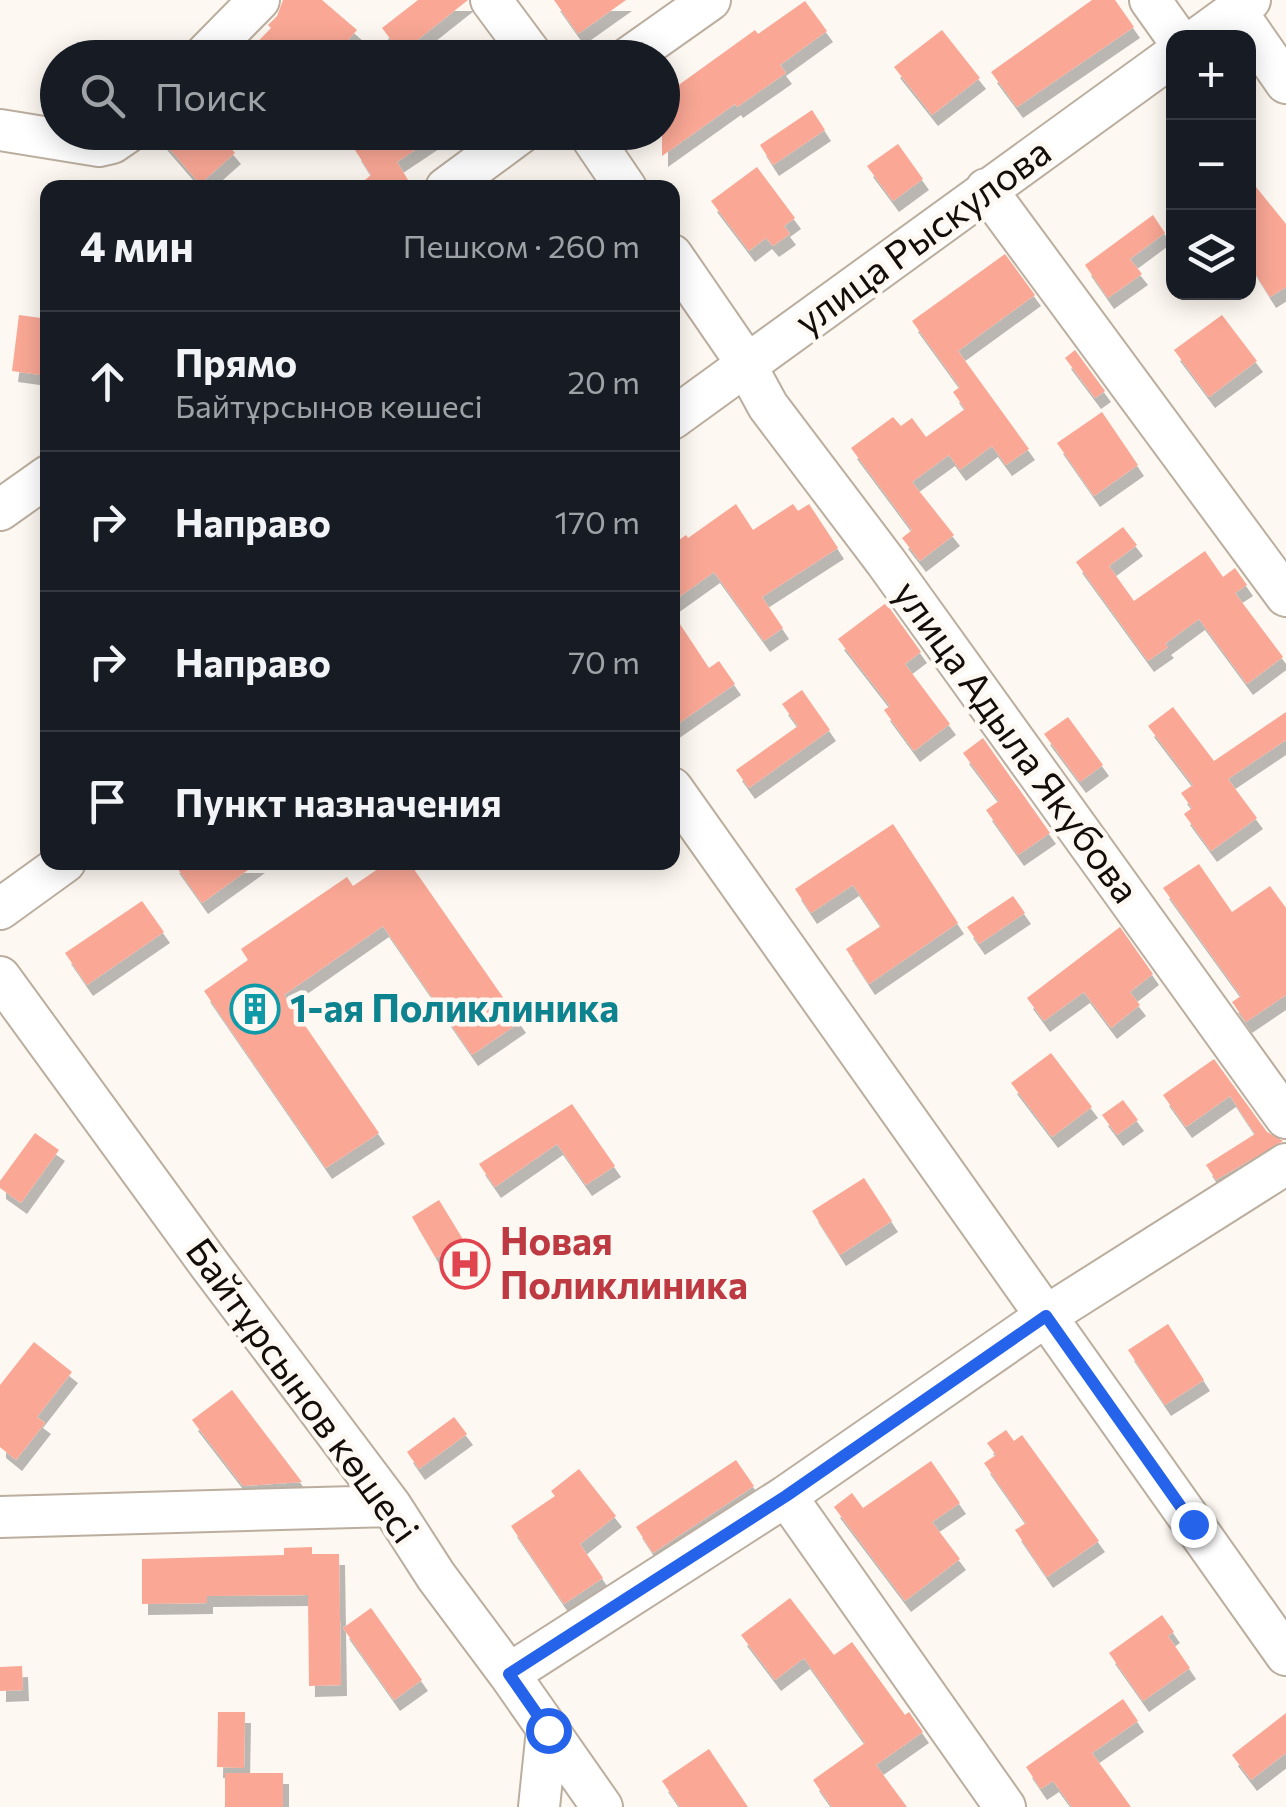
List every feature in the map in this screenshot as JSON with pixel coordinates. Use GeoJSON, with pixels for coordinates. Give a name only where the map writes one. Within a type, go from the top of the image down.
{"type":"FeatureCollection","features":[{"type":"Feature","properties":{"kind":"street"},"geometry":{"type":"LineString","coordinates":[[220,40],[259,0]]}},
{"type":"Feature","properties":{"kind":"street"},"geometry":{"type":"LineString","coordinates":[[491,0],[521,40]]}},
{"type":"Feature","properties":{"kind":"street"},"geometry":{"type":"LineString","coordinates":[[653,40],[710,0]]}},
{"type":"Feature","properties":{"kind":"street"},"geometry":{"type":"LineString","coordinates":[[1150,0],[1171,30]]}},
{"type":"Feature","properties":{"kind":"street"},"geometry":{"type":"LineString","coordinates":[[1209,30],[1243,5],[1286,83]]}},
{"type":"Feature","properties":{"kind":"street","name":"улица Рыскулова"},"geometry":{"type":"LineString","coordinates":[[680,414],[1166,60]]}},
{"type":"Feature","properties":{"kind":"street"},"geometry":{"type":"LineString","coordinates":[[0,130],[40,137]]}},
{"type":"Feature","properties":{"kind":"street"},"geometry":{"type":"LineString","coordinates":[[457,180],[498,150]]}},
{"type":"Feature","properties":{"kind":"street"},"geometry":{"type":"LineString","coordinates":[[600,150],[621,180]]}},
{"type":"Feature","properties":{"kind":"street"},"geometry":{"type":"LineString","coordinates":[[986,189],[1286,596]]}},
{"type":"Feature","properties":{"kind":"street","name":"улица Адыла Якубова"},"geometry":{"type":"LineString","coordinates":[[680,267],[738,351],[768,406],[898,578],[1286,1118]]}},
{"type":"Feature","properties":{"kind":"street"},"geometry":{"type":"LineString","coordinates":[[0,510],[40,482]]}},
{"type":"Feature","properties":{"kind":"street"},"geometry":{"type":"LineString","coordinates":[[680,799],[1286,1655]]}},
{"type":"Feature","properties":{"kind":"street"},"geometry":{"type":"LineString","coordinates":[[0,909],[55,870]]}},
{"type":"Feature","properties":{"kind":"street","name":"Байтұрсынов көшесі"},"geometry":{"type":"LineString","coordinates":[[0,977],[391,1506],[436,1576],[602,1807]]}},
{"type":"Feature","properties":{"kind":"street"},"geometry":{"type":"LineString","coordinates":[[509,1674],[786,1496],[1046,1316],[1286,1164]]}},
{"type":"Feature","properties":{"kind":"street"},"geometry":{"type":"LineString","coordinates":[[786,1496],[1005,1807]]}},
{"type":"Feature","properties":{"kind":"street"},"geometry":{"type":"LineString","coordinates":[[0,1517],[391,1506]]}},
{"type":"Feature","properties":{"kind":"street"},"geometry":{"type":"LineString","coordinates":[[538,1807],[548,1730]]}},
{"type":"Feature","properties":{"kind":"building"},"geometry":{"type":"Polygon","coordinates":[[[283,0],[322,0],[357,30],[348,40],[259,40],[271,28],[268,25],[277,16],[283,0]]]}},
{"type":"Feature","properties":{"kind":"building"},"geometry":{"type":"Polygon","coordinates":[[[418,0],[468,0],[417,40],[391,40],[382,28],[418,0]]]}},
{"type":"Feature","properties":{"kind":"building"},"geometry":{"type":"Polygon","coordinates":[[[554,0],[626,0],[578,34],[554,0]]]}},
{"type":"Feature","properties":{"kind":"building"},"geometry":{"type":"Polygon","coordinates":[[[1092,0],[1115,0],[1134,27],[1017,107],[991,72],[1092,0]]]}},
{"type":"Feature","properties":{"kind":"building"},"geometry":{"type":"Polygon","coordinates":[[[805,1],[827,31],[780,65],[786,73],[680,143],[680,84],[755,30],[758,34],[805,1]]]}},
{"type":"Feature","properties":{"kind":"building"},"geometry":{"type":"Polygon","coordinates":[[[942,30],[980,78],[932,115],[894,67],[942,30]]]}},
{"type":"Feature","properties":{"kind":"building"},"geometry":{"type":"Polygon","coordinates":[[[812,110],[825,130],[773,165],[760,145],[812,110]]]}},
{"type":"Feature","properties":{"kind":"building"},"geometry":{"type":"Polygon","coordinates":[[[898,144],[923,179],[893,201],[867,166],[898,144]]]}},
{"type":"Feature","properties":{"kind":"building"},"geometry":{"type":"Polygon","coordinates":[[[171,150],[235,153],[205,180],[197,180],[171,150]]]}},
{"type":"Feature","properties":{"kind":"building"},"geometry":{"type":"Polygon","coordinates":[[[355,150],[415,150],[397,162],[408,180],[365,180],[371,175],[355,150]]]}},
{"type":"Feature","properties":{"kind":"building"},"geometry":{"type":"Polygon","coordinates":[[[757,167],[795,218],[784,226],[790,234],[773,246],[766,238],[749,251],[711,201],[757,167]]]}},
{"type":"Feature","properties":{"kind":"building"},"geometry":{"type":"Polygon","coordinates":[[[1256,187],[1286,224],[1286,287],[1270,297],[1256,275],[1256,187]]]}},
{"type":"Feature","properties":{"kind":"building"},"geometry":{"type":"Polygon","coordinates":[[[1153,215],[1165,233],[1130,259],[1142,274],[1108,298],[1085,265],[1153,215]]]}},
{"type":"Feature","properties":{"kind":"building"},"geometry":{"type":"Polygon","coordinates":[[[1005,254],[1035,295],[958,351],[1029,449],[1006,465],[992,446],[960,470],[949,455],[912,482],[954,535],[920,561],[902,538],[912,530],[851,448],[893,417],[901,426],[912,418],[926,437],[965,409],[953,392],[960,387],[912,321],[1005,254]]]}},
{"type":"Feature","properties":{"kind":"building"},"geometry":{"type":"Polygon","coordinates":[[[19,315],[40,318],[40,375],[12,371],[19,315]]]}},
{"type":"Feature","properties":{"kind":"building"},"geometry":{"type":"Polygon","coordinates":[[[1222,315],[1257,361],[1209,397],[1174,350],[1222,315]]]}},
{"type":"Feature","properties":{"kind":"building"},"geometry":{"type":"Polygon","coordinates":[[[1075,350],[1105,391],[1095,398],[1065,358],[1075,350]]]}},
{"type":"Feature","properties":{"kind":"building"},"geometry":{"type":"Polygon","coordinates":[[[1102,412],[1138,465],[1094,496],[1057,443],[1102,412]]]}},
{"type":"Feature","properties":{"kind":"building"},"geometry":{"type":"Polygon","coordinates":[[[736,504],[753,530],[793,504],[798,511],[809,504],[838,548],[762,597],[783,628],[764,641],[714,572],[680,596],[680,539],[686,535],[688,538],[736,504]]]}},
{"type":"Feature","properties":{"kind":"building"},"geometry":{"type":"Polygon","coordinates":[[[1123,527],[1137,545],[1109,566],[1134,601],[1205,551],[1223,577],[1235,568],[1247,585],[1235,593],[1283,657],[1247,684],[1199,619],[1148,661],[1076,562],[1123,527]]]}},
{"type":"Feature","properties":{"kind":"building"},"geometry":{"type":"Polygon","coordinates":[[[886,603],[921,652],[905,664],[950,724],[914,751],[884,710],[890,706],[838,639],[886,603]]]}},
{"type":"Feature","properties":{"kind":"building"},"geometry":{"type":"Polygon","coordinates":[[[680,624],[709,668],[719,661],[735,684],[680,722],[680,624]]]}},
{"type":"Feature","properties":{"kind":"building"},"geometry":{"type":"Polygon","coordinates":[[[802,690],[830,730],[749,788],[736,770],[798,726],[782,704],[802,690]]]}},
{"type":"Feature","properties":{"kind":"building"},"geometry":{"type":"Polygon","coordinates":[[[1173,707],[1214,761],[1286,712],[1286,740],[1228,779],[1257,818],[1211,851],[1184,814],[1192,808],[1181,793],[1193,785],[1148,726],[1173,707]]]}},
{"type":"Feature","properties":{"kind":"building"},"geometry":{"type":"Polygon","coordinates":[[[1068,717],[1103,765],[1080,782],[1044,734],[1068,717]]]}},
{"type":"Feature","properties":{"kind":"building"},"geometry":{"type":"Polygon","coordinates":[[[983,738],[1050,833],[1018,855],[986,810],[999,801],[963,753],[983,738]]]}},
{"type":"Feature","properties":{"kind":"building"},"geometry":{"type":"Polygon","coordinates":[[[893,824],[958,923],[869,984],[846,949],[881,926],[853,885],[811,913],[795,889],[893,824]]]}},
{"type":"Feature","properties":{"kind":"building"},"geometry":{"type":"Polygon","coordinates":[[[1199,864],[1232,912],[1270,886],[1286,908],[1286,995],[1246,1022],[1232,1002],[1241,996],[1163,888],[1199,864]]]}},
{"type":"Feature","properties":{"kind":"building"},"geometry":{"type":"Polygon","coordinates":[[[179,870],[248,870],[202,903],[179,870]]]}},
{"type":"Feature","properties":{"kind":"building","name":"1-ая Поликлиника"},"geometry":{"type":"Polygon","coordinates":[[[376,870],[415,870],[520,1022],[472,1055],[383,926],[284,995],[379,1133],[326,1168],[204,991],[248,960],[241,949],[347,877],[353,886],[376,870]]]}},
{"type":"Feature","properties":{"kind":"building"},"geometry":{"type":"Polygon","coordinates":[[[1013,896],[1025,913],[979,944],[967,927],[1013,896]]]}},
{"type":"Feature","properties":{"kind":"building"},"geometry":{"type":"Polygon","coordinates":[[[142,901],[164,932],[87,985],[65,953],[142,901]]]}},
{"type":"Feature","properties":{"kind":"building"},"geometry":{"type":"Polygon","coordinates":[[[1120,927],[1153,974],[1130,992],[1140,1005],[1111,1028],[1084,992],[1044,1021],[1027,998],[1120,927]]]}},
{"type":"Feature","properties":{"kind":"building"},"geometry":{"type":"Polygon","coordinates":[[[1051,1053],[1092,1107],[1052,1137],[1011,1083],[1051,1053]]]}},
{"type":"Feature","properties":{"kind":"building"},"geometry":{"type":"Polygon","coordinates":[[[1214,1059],[1267,1132],[1283,1141],[1216,1180],[1206,1165],[1255,1134],[1230,1096],[1186,1127],[1163,1095],[1214,1059]]]}},
{"type":"Feature","properties":{"kind":"building"},"geometry":{"type":"Polygon","coordinates":[[[1123,1100],[1138,1120],[1117,1135],[1102,1115],[1123,1100]]]}},
{"type":"Feature","properties":{"kind":"building"},"geometry":{"type":"Polygon","coordinates":[[[572,1104],[615,1166],[586,1185],[557,1144],[495,1187],[479,1164],[572,1104]]]}},
{"type":"Feature","properties":{"kind":"building"},"geometry":{"type":"Polygon","coordinates":[[[35,1133],[59,1150],[21,1203],[0,1188],[0,1181],[35,1133]]]}},
{"type":"Feature","properties":{"kind":"building"},"geometry":{"type":"Polygon","coordinates":[[[864,1178],[892,1221],[840,1255],[812,1211],[864,1178]]]}},
{"type":"Feature","properties":{"kind":"building"},"geometry":{"type":"Polygon","coordinates":[[[439,1200],[464,1241],[436,1258],[412,1217],[439,1200]]]}},
{"type":"Feature","properties":{"kind":"building"},"geometry":{"type":"Polygon","coordinates":[[[1168,1324],[1204,1380],[1165,1405],[1128,1350],[1168,1324]]]}},
{"type":"Feature","properties":{"kind":"building"},"geometry":{"type":"Polygon","coordinates":[[[34,1342],[72,1372],[37,1417],[45,1423],[16,1460],[0,1447],[0,1385],[34,1342]]]}},
{"type":"Feature","properties":{"kind":"building"},"geometry":{"type":"Polygon","coordinates":[[[232,1390],[302,1482],[243,1486],[192,1420],[232,1390]]]}},
{"type":"Feature","properties":{"kind":"building"},"geometry":{"type":"Polygon","coordinates":[[[454,1417],[467,1434],[419,1469],[407,1452],[454,1417]]]}},
{"type":"Feature","properties":{"kind":"building"},"geometry":{"type":"Polygon","coordinates":[[[1006,1430],[1014,1441],[1022,1435],[1099,1541],[1047,1577],[1015,1530],[1026,1523],[984,1463],[996,1455],[987,1443],[1006,1430]]]}},
{"type":"Feature","properties":{"kind":"building"},"geometry":{"type":"Polygon","coordinates":[[[736,1460],[754,1486],[653,1553],[636,1527],[736,1460]]]}},
{"type":"Feature","properties":{"kind":"building"},"geometry":{"type":"Polygon","coordinates":[[[931,1461],[960,1503],[932,1522],[960,1559],[905,1601],[834,1507],[852,1493],[863,1508],[931,1461]]]}},
{"type":"Feature","properties":{"kind":"building"},"geometry":{"type":"Polygon","coordinates":[[[579,1469],[616,1516],[580,1544],[603,1578],[564,1604],[511,1526],[555,1496],[551,1491],[579,1469]]]}},
{"type":"Feature","properties":{"kind":"building"},"geometry":{"type":"Polygon","coordinates":[[[312,1547],[312,1554],[339,1554],[341,1685],[309,1686],[308,1595],[207,1596],[207,1603],[142,1604],[142,1559],[284,1555],[284,1548],[312,1547]]]}},
{"type":"Feature","properties":{"kind":"building"},"geometry":{"type":"Polygon","coordinates":[[[790,1598],[834,1655],[852,1642],[905,1715],[909,1712],[923,1732],[876,1765],[907,1807],[832,1807],[813,1780],[865,1743],[804,1658],[775,1680],[741,1635],[790,1598]]]}},
{"type":"Feature","properties":{"kind":"building"},"geometry":{"type":"Polygon","coordinates":[[[371,1608],[422,1680],[394,1700],[343,1628],[371,1608]]]}},
{"type":"Feature","properties":{"kind":"building"},"geometry":{"type":"Polygon","coordinates":[[[1162,1615],[1174,1632],[1168,1636],[1190,1668],[1143,1701],[1109,1653],[1162,1615]]]}},
{"type":"Feature","properties":{"kind":"building"},"geometry":{"type":"Polygon","coordinates":[[[22,1666],[23,1690],[0,1691],[0,1667],[22,1666]]]}},
{"type":"Feature","properties":{"kind":"building"},"geometry":{"type":"Polygon","coordinates":[[[1123,1699],[1138,1721],[1092,1753],[1131,1807],[1072,1807],[1053,1781],[1041,1789],[1026,1767],[1123,1699]]]}},
{"type":"Feature","properties":{"kind":"building"},"geometry":{"type":"Polygon","coordinates":[[[218,1712],[245,1712],[244,1768],[217,1767],[218,1712]]]}},
{"type":"Feature","properties":{"kind":"building"},"geometry":{"type":"Polygon","coordinates":[[[1286,1713],[1286,1753],[1251,1780],[1232,1755],[1286,1713]]]}},
{"type":"Feature","properties":{"kind":"building"},"geometry":{"type":"Polygon","coordinates":[[[709,1749],[748,1807],[680,1807],[662,1781],[709,1749]]]}},
{"type":"Feature","properties":{"kind":"building"},"geometry":{"type":"Polygon","coordinates":[[[225,1773],[283,1773],[283,1807],[225,1807],[225,1773]]]}},
{"type":"Feature","properties":{"kind":"place","name":"1-ая Поликлиника"},"geometry":{"type":"Point","coordinates":[255,1009]}},
{"type":"Feature","properties":{"kind":"place","name":"Новая Поликлиника"},"geometry":{"type":"Point","coordinates":[465,1264]}},
{"type":"Feature","properties":{"kind":"route"},"geometry":{"type":"LineString","coordinates":[[548,1730],[509,1674],[786,1496],[1046,1316],[1193,1524]]}}]}
